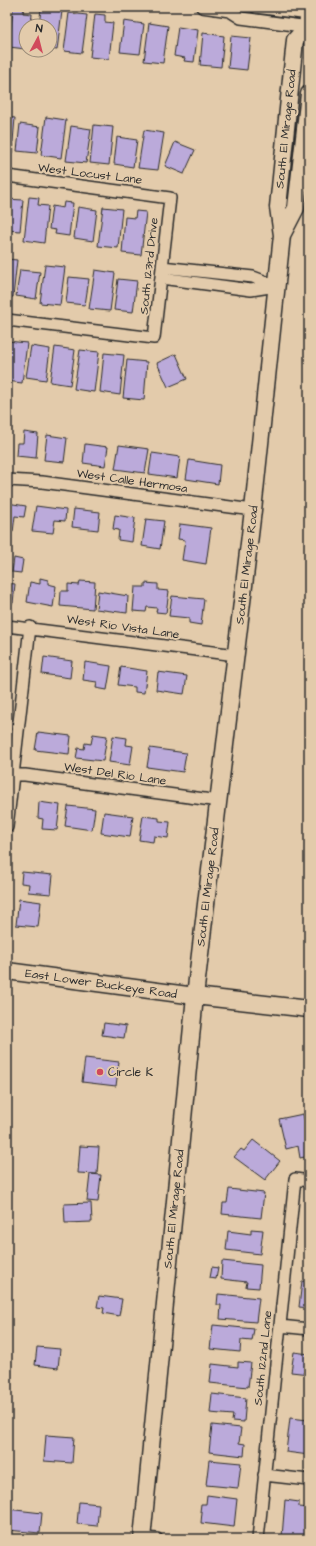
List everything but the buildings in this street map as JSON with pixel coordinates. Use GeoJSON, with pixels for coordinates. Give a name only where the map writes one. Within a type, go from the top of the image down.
{"type":"FeatureCollection","features":[{"type":"Feature","properties":{"kind":"main road","name":"South El Mirage Road"},"geometry":{"type":"LineString","coordinates":[[147,1539],[195,996],[253,510],[282,235],[278,207],[295,40],[309,20]]}},
{"type":"Feature","properties":{"kind":"main road","name":"South El Mirage Road"},"geometry":{"type":"LineString","coordinates":[[282,235],[296,208],[309,94]]}},
{"type":"Feature","properties":{"kind":"main road","name":"East Lower Buckeye Road"},"geometry":{"type":"LineString","coordinates":[[7,971],[195,996],[309,1008]]}},
{"type":"Feature","properties":{"kind":"street"},"geometry":{"type":"LineString","coordinates":[[202,7],[230,11],[241,18],[309,20]]}},
{"type":"Feature","properties":{"kind":"street"},"geometry":{"type":"LineString","coordinates":[[230,11],[241,7]]}},
{"type":"Feature","properties":{"kind":"street"},"geometry":{"type":"LineString","coordinates":[[256,7],[309,20]]}},
{"type":"Feature","properties":{"kind":"street","name":"West Locust Lane"},"geometry":{"type":"LineString","coordinates":[[7,176],[170,198]]}},
{"type":"Feature","properties":{"kind":"street","name":"South 123rd Drive"},"geometry":{"type":"LineString","coordinates":[[7,320],[154,338],[170,198]]}},
{"type":"Feature","properties":{"kind":"street"},"geometry":{"type":"LineString","coordinates":[[162,273],[251,290],[276,286]]}},
{"type":"Feature","properties":{"kind":"street","name":"West Calle Hermosa"},"geometry":{"type":"LineString","coordinates":[[7,480],[32,481],[253,510]]}},
{"type":"Feature","properties":{"kind":"street","name":"West Rio Vista Lane"},"geometry":{"type":"LineString","coordinates":[[7,626],[30,627],[236,655]]}},
{"type":"Feature","properties":{"kind":"street"},"geometry":{"type":"LineString","coordinates":[[7,827],[10,775],[30,627]]}},
{"type":"Feature","properties":{"kind":"street","name":"West Del Rio Lane"},"geometry":{"type":"LineString","coordinates":[[10,775],[218,801]]}},
{"type":"Feature","properties":{"kind":"street","name":"South 122nd Lane"},"geometry":{"type":"LineString","coordinates":[[258,1539],[295,1179],[309,1180]]}},
{"type":"Feature","properties":{"kind":"street"},"geometry":{"type":"LineString","coordinates":[[280,1326],[309,1329]]}},
{"type":"Feature","properties":{"kind":"street"},"geometry":{"type":"LineString","coordinates":[[264,1475],[309,1480]]}},
{"type":"Feature","properties":{"kind":"place","name":"Circle K"},"geometry":{"type":"Point","coordinates":[100,1072]}}]}
